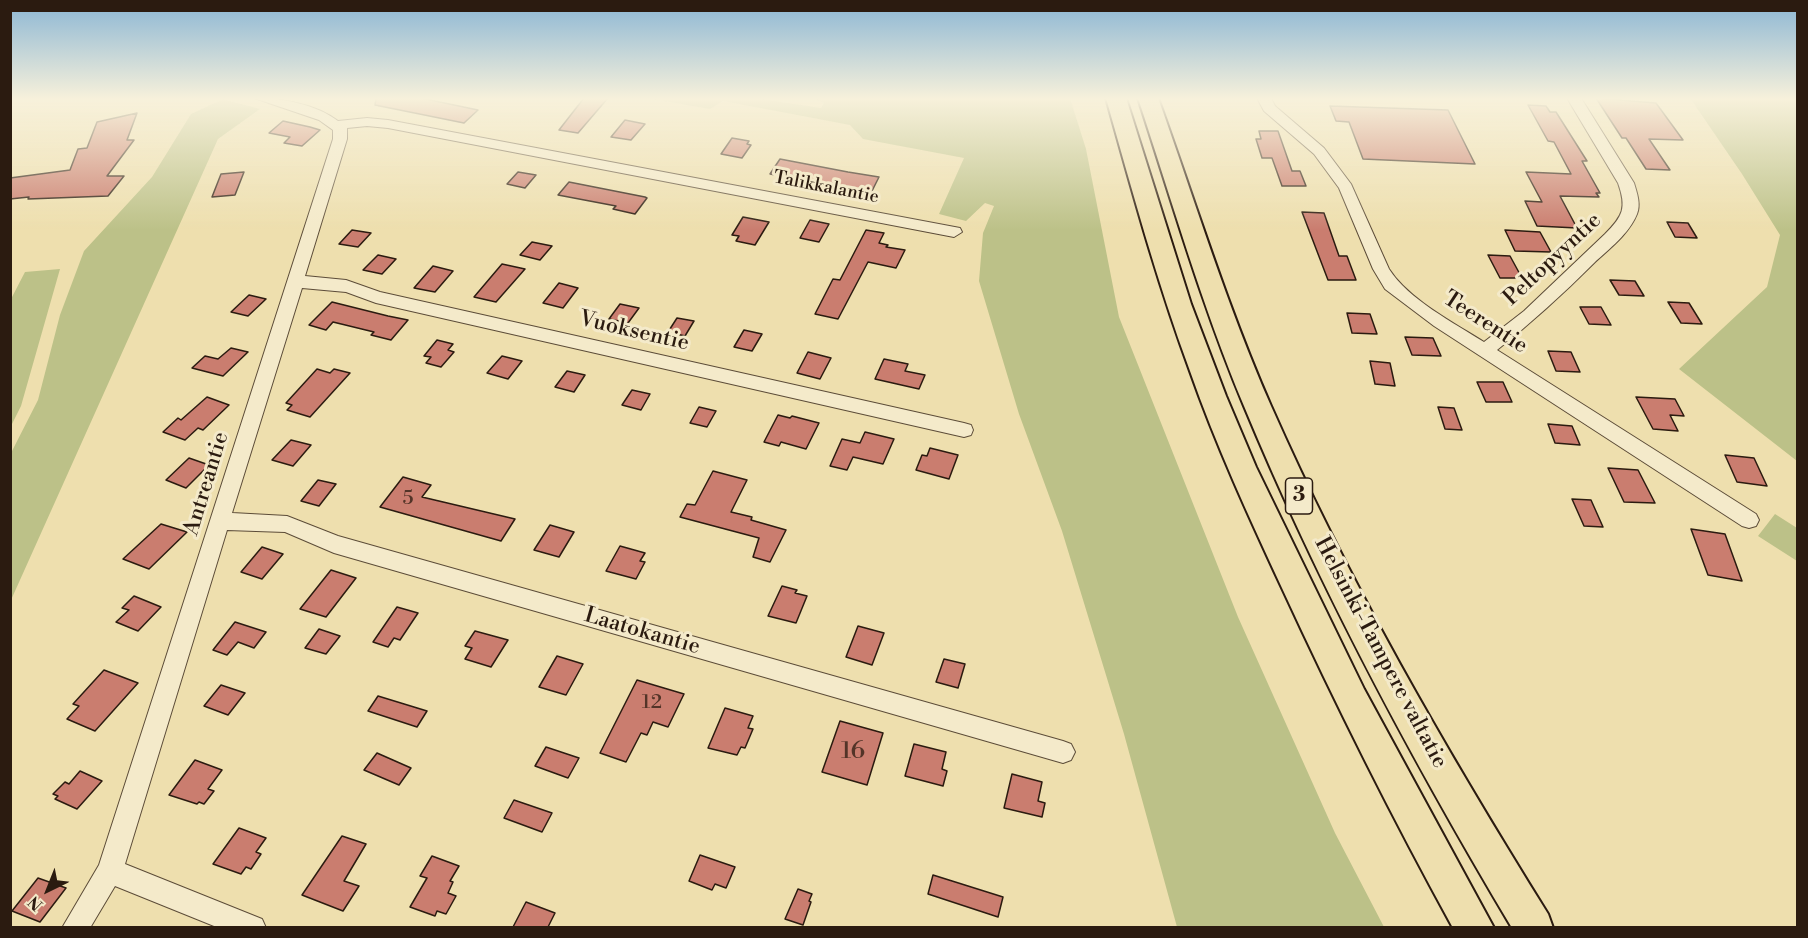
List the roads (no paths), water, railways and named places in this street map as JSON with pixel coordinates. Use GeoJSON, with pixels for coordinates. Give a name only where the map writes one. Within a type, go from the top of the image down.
{"type":"FeatureCollection","features":[{"type":"Feature","properties":{"kind":"highway","name":"Helsinki-Tampere valtatie"},"geometry":{"type":"LineString","coordinates":[[1129,142],[1184,322],[1245,475],[1313,624],[1438,865],[1475,927]]}},
{"type":"Feature","properties":{"kind":"highway","name":"Helsinki-Tampere valtatie"},"geometry":{"type":"LineString","coordinates":[[1163,142],[1246,377],[1311,520],[1410,717],[1534,927]]}},
{"type":"Feature","properties":{"kind":"street","name":"Antreantie"},"geometry":{"type":"LineString","coordinates":[[75,927],[110,872],[339,142]]}},
{"type":"Feature","properties":{"kind":"street","name":"Talikkalantie"},"geometry":{"type":"LineString","coordinates":[[480,142],[954,232]]}},
{"type":"Feature","properties":{"kind":"street","name":"Teerentie"},"geometry":{"type":"LineString","coordinates":[[1308,142],[1319,151],[1346,186],[1381,269],[1391,285],[1440,322],[1749,520]]}},
{"type":"Feature","properties":{"kind":"street","name":"Peltopyyntie"},"geometry":{"type":"LineString","coordinates":[[1486,350],[1530,315],[1611,238],[1630,212],[1631,198],[1626,183],[1600,142]]}},
{"type":"Feature","properties":{"kind":"street","name":"Vuoksentie"},"geometry":{"type":"LineString","coordinates":[[295,282],[328,282],[354,286],[376,297],[963,430]]}},
{"type":"Feature","properties":{"kind":"street","name":"Laatokantie"},"geometry":{"type":"LineString","coordinates":[[221,522],[253,521],[287,524],[334,544],[1063,752]]}},
{"type":"Feature","properties":{"kind":"street"},"geometry":{"type":"LineString","coordinates":[[110,872],[253,927]]}}]}
